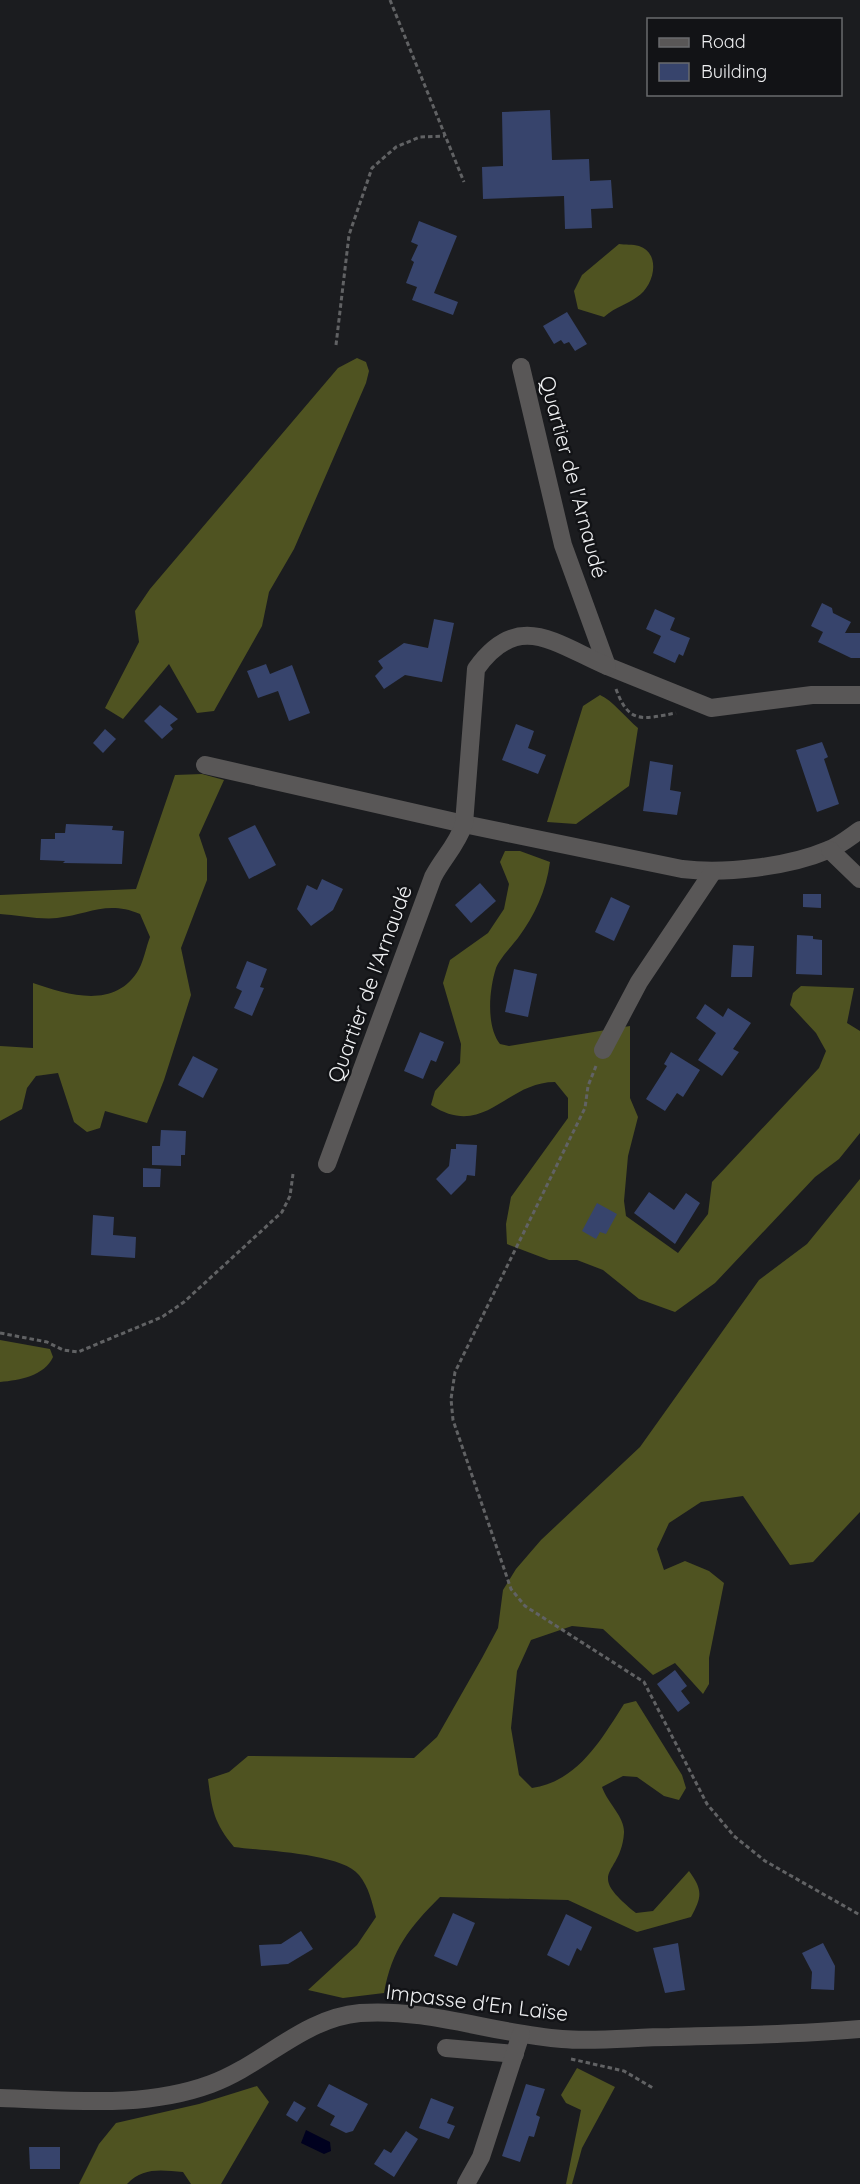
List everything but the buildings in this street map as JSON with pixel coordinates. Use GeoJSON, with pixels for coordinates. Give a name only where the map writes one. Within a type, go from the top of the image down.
{"type":"FeatureCollection","features":[{"type":"Feature","properties":{"kind":"street","name":"Quartier de l'Arnaudé"},"geometry":{"type":"LineString","coordinates":[[521,367],[563,545],[607,666]]}},
{"type":"Feature","properties":{"kind":"street","name":"Quartier de l'Arnaudé"},"geometry":{"type":"LineString","coordinates":[[327,1164],[434,877],[444,856],[458,843],[464,824],[476,669],[490,650],[512,636],[533,634],[711,708],[812,694],[860,695]]}},
{"type":"Feature","properties":{"kind":"street"},"geometry":{"type":"LineString","coordinates":[[206,765],[464,824],[711,873],[802,858],[830,850],[860,830]]}},
{"type":"Feature","properties":{"kind":"street"},"geometry":{"type":"LineString","coordinates":[[830,850],[860,879]]}},
{"type":"Feature","properties":{"kind":"street"},"geometry":{"type":"LineString","coordinates":[[603,1050],[639,982],[711,873]]}},
{"type":"Feature","properties":{"kind":"street","name":"Impasse d'En Laïse"},"geometry":{"type":"LineString","coordinates":[[0,2098],[119,2101],[180,2093],[237,2073],[305,2030],[332,2018],[358,2013],[418,2014],[521,2034],[563,2039],[816,2033],[860,2029]]}},
{"type":"Feature","properties":{"kind":"street"},"geometry":{"type":"LineString","coordinates":[[466,2184],[481,2157],[521,2034]]}},
{"type":"Feature","properties":{"kind":"street"},"geometry":{"type":"LineString","coordinates":[[446,2048],[515,2054]]}},
{"type":"Feature","properties":{"kind":"path"},"geometry":{"type":"LineString","coordinates":[[390,0],[464,182]]}},
{"type":"Feature","properties":{"kind":"path"},"geometry":{"type":"LineString","coordinates":[[336,345],[349,235],[372,168],[396,147],[420,137],[445,136]]}},
{"type":"Feature","properties":{"kind":"path"},"geometry":{"type":"LineString","coordinates":[[607,666],[622,706],[634,717],[646,718],[678,713]]}},
{"type":"Feature","properties":{"kind":"path"},"geometry":{"type":"LineString","coordinates":[[603,1050],[588,1086],[585,1108],[455,1372],[451,1399],[453,1420],[511,1589],[525,1606],[644,1682],[706,1804],[734,1836],[765,1862],[860,1915]]}},
{"type":"Feature","properties":{"kind":"path"},"geometry":{"type":"LineString","coordinates":[[0,1333],[47,1341],[63,1350],[78,1352],[162,1317],[184,1302],[282,1212],[290,1196],[293,1174]]}},
{"type":"Feature","properties":{"kind":"path"},"geometry":{"type":"LineString","coordinates":[[563,2039],[563,2056],[624,2071],[653,2088]]}},
{"type":"Feature","properties":{"kind":"green space"},"geometry":{"type":"Polygon","coordinates":[[[619,244],[639,246],[651,256],[653,270],[648,286],[637,297],[604,317],[578,309],[574,291],[582,275],[619,244]]]}},
{"type":"Feature","properties":{"kind":"green space"},"geometry":{"type":"Polygon","coordinates":[[[357,358],[366,362],[369,371],[366,383],[294,549],[269,592],[262,626],[214,711],[197,713],[169,664],[123,719],[105,708],[139,642],[135,611],[150,589],[338,368],[357,358]]]}},
{"type":"Feature","properties":{"kind":"green space"},"geometry":{"type":"Polygon","coordinates":[[[600,695],[638,728],[629,786],[576,824],[547,822],[583,706],[600,695]]]}},
{"type":"Feature","properties":{"kind":"green space"},"geometry":{"type":"Polygon","coordinates":[[[202,774],[224,780],[199,835],[207,859],[207,880],[181,948],[191,995],[164,1080],[147,1123],[105,1111],[100,1128],[87,1132],[74,1122],[58,1073],[36,1076],[27,1088],[22,1109],[0,1121],[0,1046],[33,1048],[33,983],[76,995],[105,995],[118,990],[129,982],[139,969],[150,937],[140,914],[128,910],[107,908],[51,918],[0,914],[0,895],[136,889],[175,775],[202,774]]]}},
{"type":"Feature","properties":{"kind":"green space"},"geometry":{"type":"Polygon","coordinates":[[[505,851],[520,851],[550,862],[543,893],[535,911],[496,968],[490,1008],[492,1028],[500,1044],[509,1046],[630,1026],[630,1098],[638,1117],[628,1156],[624,1201],[626,1216],[678,1253],[708,1214],[712,1182],[819,1068],[826,1051],[816,1033],[790,1005],[793,993],[801,986],[854,988],[847,1023],[860,1031],[860,1133],[839,1159],[815,1177],[715,1283],[675,1312],[639,1299],[603,1270],[577,1260],[549,1260],[507,1244],[506,1224],[511,1197],[568,1118],[568,1098],[555,1082],[538,1084],[481,1113],[466,1116],[450,1114],[431,1105],[435,1091],[460,1063],[461,1044],[443,983],[450,960],[488,933],[504,909],[509,884],[500,862],[505,851]]]}},
{"type":"Feature","properties":{"kind":"green space"},"geometry":{"type":"Polygon","coordinates":[[[860,1179],[860,1512],[813,1562],[790,1565],[743,1496],[701,1502],[669,1523],[657,1549],[664,1570],[685,1561],[709,1571],[724,1583],[709,1658],[709,1684],[703,1694],[675,1663],[653,1675],[603,1629],[572,1626],[531,1640],[517,1671],[511,1728],[519,1775],[532,1788],[548,1784],[575,1768],[597,1745],[624,1704],[636,1701],[682,1775],[686,1788],[679,1800],[664,1796],[637,1777],[623,1776],[602,1787],[624,1827],[621,1847],[608,1880],[611,1889],[636,1913],[653,1911],[689,1871],[699,1889],[699,1899],[691,1917],[637,1932],[568,1900],[440,1897],[403,1940],[392,1964],[384,1993],[343,1998],[308,1990],[357,1945],[376,1917],[370,1895],[359,1875],[336,1862],[301,1854],[234,1847],[222,1831],[215,1816],[208,1779],[229,1772],[248,1756],[414,1758],[437,1737],[498,1628],[503,1590],[516,1569],[541,1540],[640,1447],[759,1280],[807,1244],[860,1179]]]}},
{"type":"Feature","properties":{"kind":"green space"},"geometry":{"type":"Polygon","coordinates":[[[0,1340],[50,1349],[53,1357],[38,1373],[0,1382],[0,1340]]]}},
{"type":"Feature","properties":{"kind":"green space"},"geometry":{"type":"Polygon","coordinates":[[[577,2068],[615,2087],[582,2148],[572,2184],[566,2184],[581,2110],[566,2103],[561,2095],[577,2068]]]}},
{"type":"Feature","properties":{"kind":"green space"},"geometry":{"type":"Polygon","coordinates":[[[257,2086],[269,2102],[221,2184],[191,2184],[183,2172],[160,2170],[146,2172],[127,2184],[79,2184],[99,2144],[116,2123],[199,2104],[257,2086]]]}},
{"type":"Feature","properties":{"kind":"water"},"geometry":{"type":"Polygon","coordinates":[[[306,2130],[330,2142],[331,2151],[324,2154],[301,2143],[306,2130]]]}}]}
